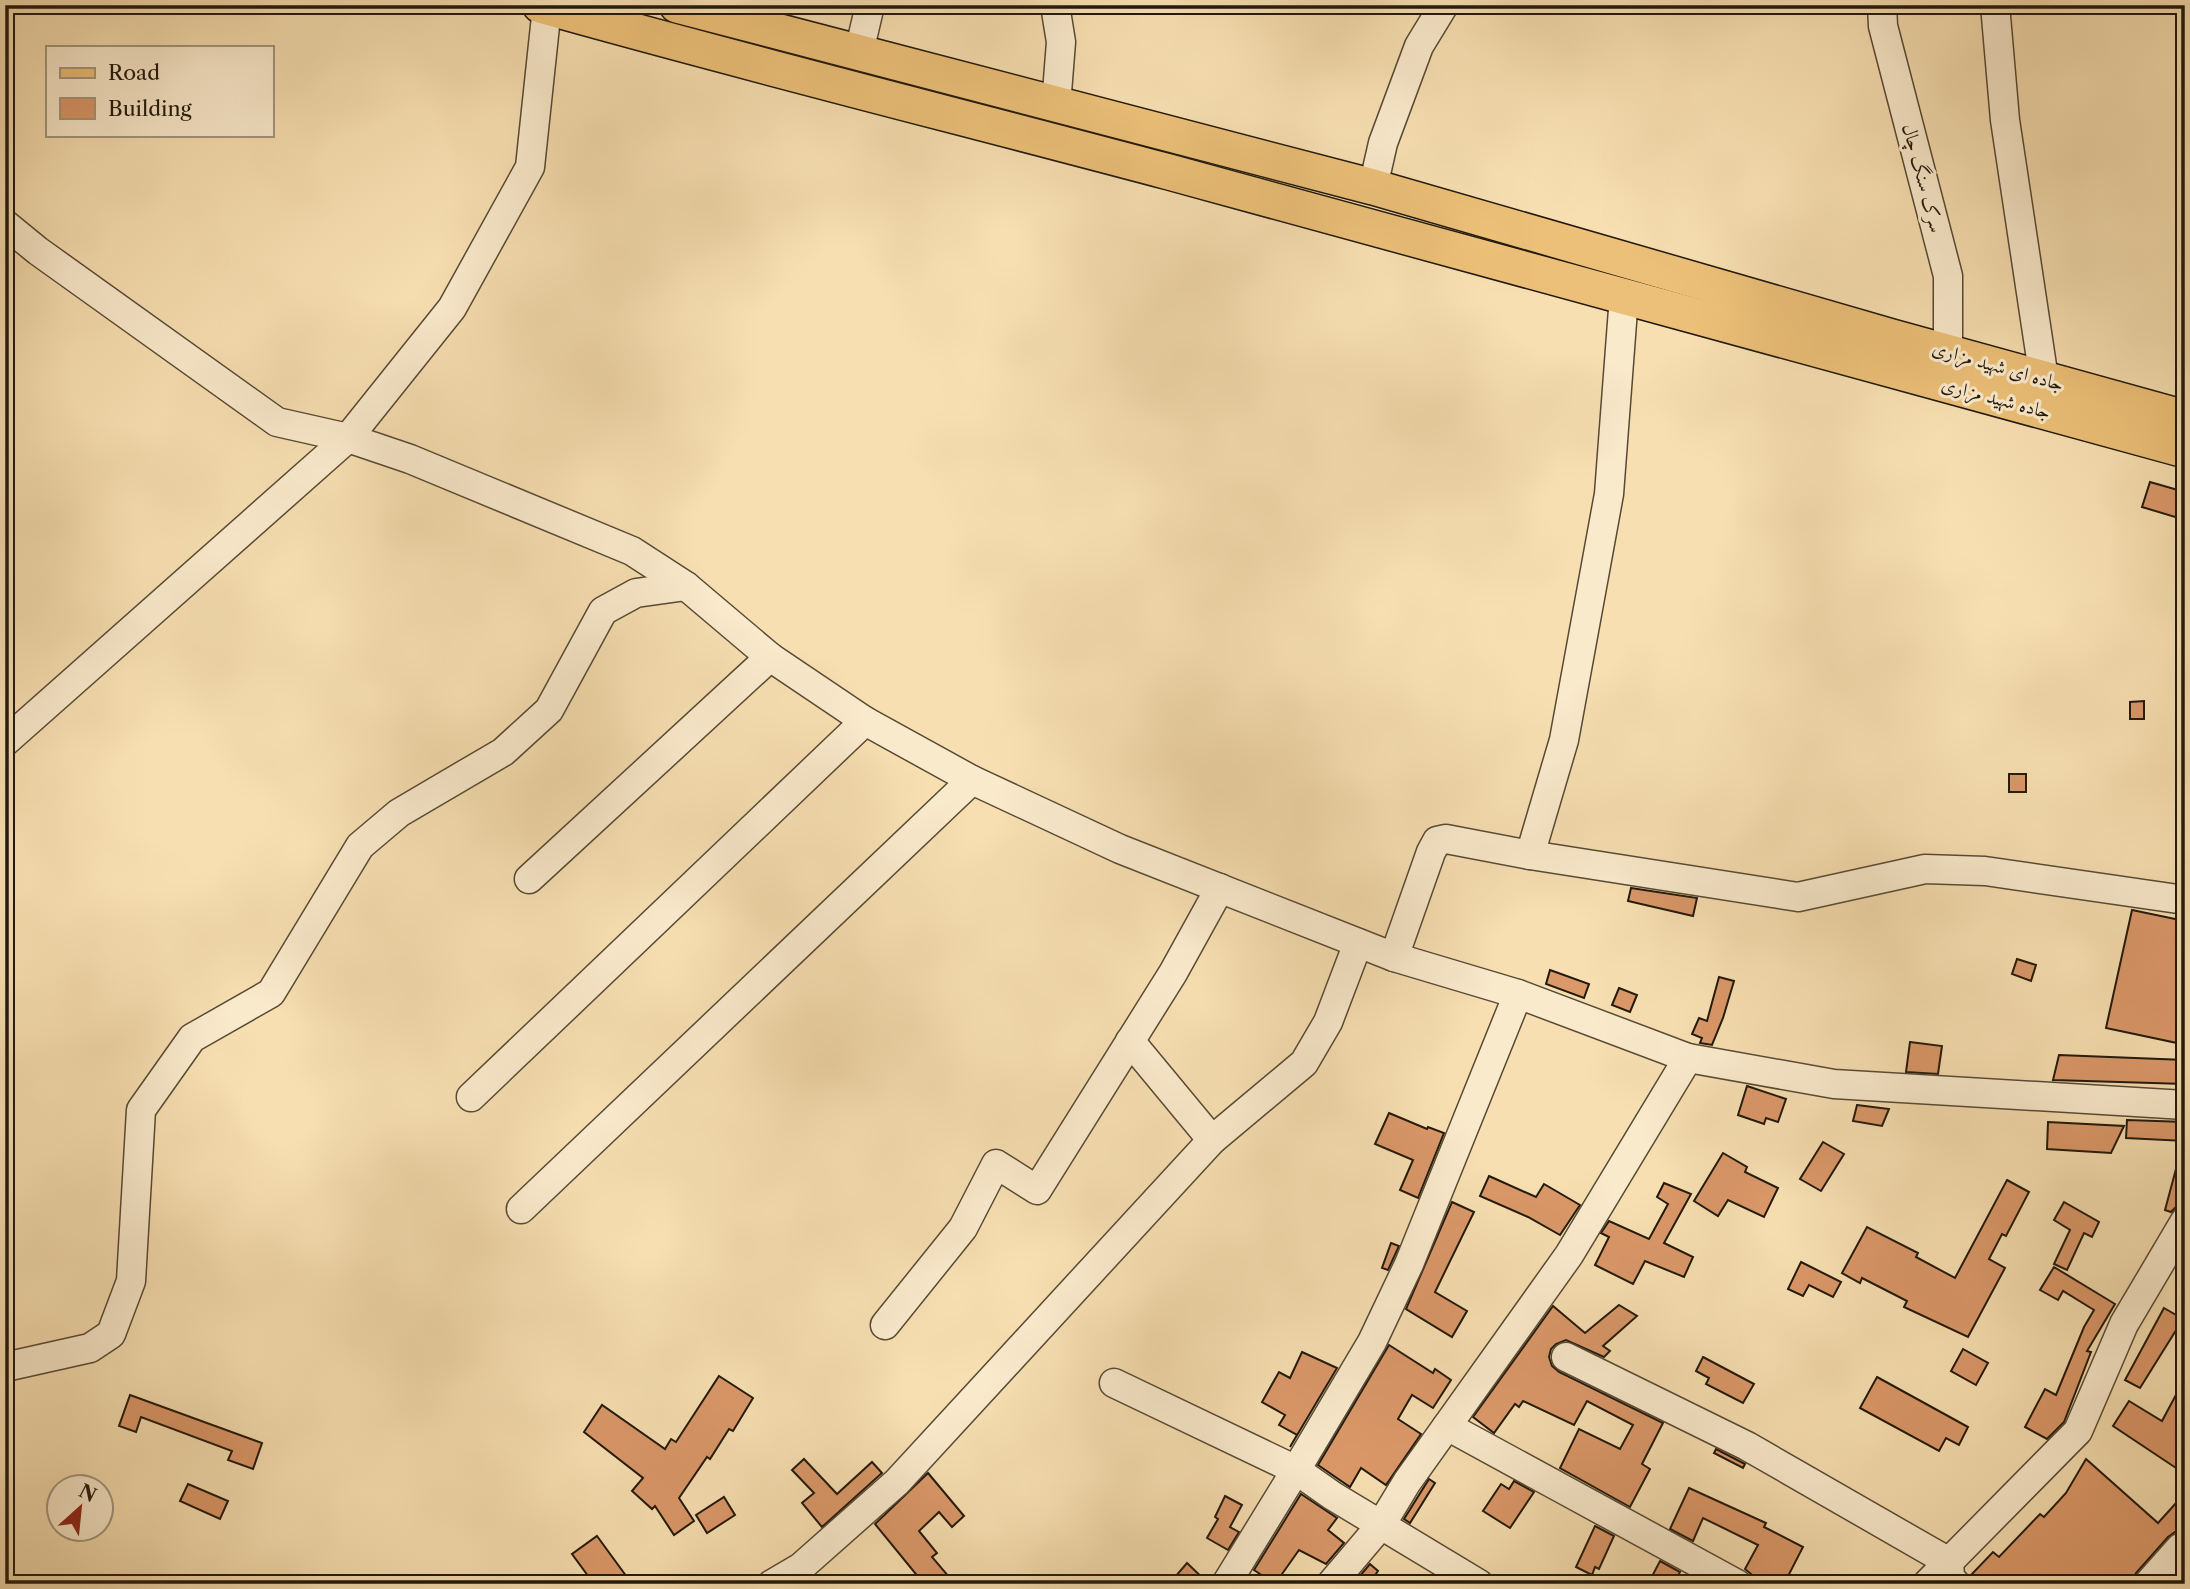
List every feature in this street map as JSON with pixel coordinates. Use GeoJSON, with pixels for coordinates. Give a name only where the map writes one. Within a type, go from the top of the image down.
{"type":"FeatureCollection","features":[{"type":"Feature","properties":{"kind":"main road"},"geometry":{"type":"LineString","coordinates":[[677,5],[771,17],[859,52],[1373,187],[1631,261],[1810,328]]}},
{"type":"Feature","properties":{"kind":"main road"},"geometry":{"type":"LineString","coordinates":[[543,6],[1160,169],[1624,296],[1810,328]]}},
{"type":"Feature","properties":{"kind":"main road","name":"جاده ای شهید مزاری"},"geometry":{"type":"LineString","coordinates":[[1810,328],[1889,352],[1948,352],[2185,418]]}},
{"type":"Feature","properties":{"kind":"main road","name":"جاده شهید مزاری"},"geometry":{"type":"LineString","coordinates":[[1889,352],[2185,450]]}},
{"type":"Feature","properties":{"kind":"street"},"geometry":{"type":"LineString","coordinates":[[859,52],[870,5]]}},
{"type":"Feature","properties":{"kind":"street"},"geometry":{"type":"LineString","coordinates":[[1055,5],[1061,42],[1056,105]]}},
{"type":"Feature","properties":{"kind":"street"},"geometry":{"type":"LineString","coordinates":[[1373,187],[1382,143],[1419,46],[1444,5]]}},
{"type":"Feature","properties":{"kind":"street","name":"سرک سنگ چال"},"geometry":{"type":"LineString","coordinates":[[1882,5],[1883,26],[1948,276],[1948,352]]}},
{"type":"Feature","properties":{"kind":"street"},"geometry":{"type":"LineString","coordinates":[[1994,5],[2005,120],[2043,379]]}},
{"type":"Feature","properties":{"kind":"street"},"geometry":{"type":"LineString","coordinates":[[5,742],[348,438],[452,308],[530,167],[543,6]]}},
{"type":"Feature","properties":{"kind":"street"},"geometry":{"type":"LineString","coordinates":[[5,224],[38,251],[277,422],[348,438],[410,459],[632,551],[686,586],[770,657],[865,721],[972,780],[1120,849],[1394,957],[1518,994],[1688,1058],[1834,1084],[2185,1105]]}},
{"type":"Feature","properties":{"kind":"street"},"geometry":{"type":"LineString","coordinates":[[1530,855],[1564,740],[1609,494],[1624,296]]}},
{"type":"Feature","properties":{"kind":"street"},"geometry":{"type":"LineString","coordinates":[[5,1367],[90,1348],[111,1334],[131,1282],[141,1110],[192,1038],[271,993],[360,846],[399,813],[503,752],[549,710],[603,611],[636,593],[686,586]]}},
{"type":"Feature","properties":{"kind":"street"},"geometry":{"type":"LineString","coordinates":[[529,879],[770,657]]}},
{"type":"Feature","properties":{"kind":"street"},"geometry":{"type":"LineString","coordinates":[[471,1097],[865,721]]}},
{"type":"Feature","properties":{"kind":"street"},"geometry":{"type":"LineString","coordinates":[[521,1209],[972,780]]}},
{"type":"Feature","properties":{"kind":"street"},"geometry":{"type":"LineString","coordinates":[[1394,957],[1437,841],[1446,839],[1530,855],[1798,897],[1925,869],[1985,871],[2185,900]]}},
{"type":"Feature","properties":{"kind":"street"},"geometry":{"type":"LineString","coordinates":[[885,1325],[963,1228],[996,1164],[1037,1190],[1173,973],[1220,888]]}},
{"type":"Feature","properties":{"kind":"street"},"geometry":{"type":"LineString","coordinates":[[772,1584],[801,1567],[897,1482],[1212,1140],[1304,1063],[1328,1022],[1358,943]]}},
{"type":"Feature","properties":{"kind":"street"},"geometry":{"type":"LineString","coordinates":[[1226,1584],[1372,1342],[1404,1275],[1518,994]]}},
{"type":"Feature","properties":{"kind":"street"},"geometry":{"type":"LineString","coordinates":[[1130,1041],[1212,1140]]}},
{"type":"Feature","properties":{"kind":"street"},"geometry":{"type":"LineString","coordinates":[[1331,1584],[1381,1525],[1407,1482],[1569,1255],[1688,1058]]}},
{"type":"Feature","properties":{"kind":"street"},"geometry":{"type":"LineString","coordinates":[[1927,1584],[1952,1573],[2078,1431],[2124,1324],[2185,1221]]}},
{"type":"Feature","properties":{"kind":"street"},"geometry":{"type":"LineString","coordinates":[[1566,1357],[1747,1446],[1952,1573]]}},
{"type":"Feature","properties":{"kind":"street"},"geometry":{"type":"LineString","coordinates":[[1114,1383],[1296,1470],[1333,1496],[1479,1584]]}},
{"type":"Feature","properties":{"kind":"street"},"geometry":{"type":"LineString","coordinates":[[1447,1426],[1737,1584]]}},
{"type":"Feature","properties":{"kind":"street"},"geometry":{"type":"LineString","coordinates":[[2148,1584],[2180,1548],[2185,1552]]}},
{"type":"Feature","properties":{"kind":"building"},"geometry":{"type":"Polygon","coordinates":[[[2150,482],[2185,492],[2185,520],[2142,507],[2150,482]]]}},
{"type":"Feature","properties":{"kind":"building"},"geometry":{"type":"Polygon","coordinates":[[[2144,701],[2144,719],[2130,719],[2130,702],[2144,701]]]}},
{"type":"Feature","properties":{"kind":"building"},"geometry":{"type":"Polygon","coordinates":[[[2009,774],[2026,774],[2026,792],[2009,792],[2009,774]]]}},
{"type":"Feature","properties":{"kind":"building"},"geometry":{"type":"Polygon","coordinates":[[[1631,888],[1697,898],[1693,916],[1628,901],[1631,888]]]}},
{"type":"Feature","properties":{"kind":"building"},"geometry":{"type":"Polygon","coordinates":[[[2132,910],[2185,921],[2185,1005],[2177,1043],[2106,1028],[2132,910]]]}},
{"type":"Feature","properties":{"kind":"building"},"geometry":{"type":"Polygon","coordinates":[[[2017,959],[2036,965],[2031,981],[2012,974],[2017,959]]]}},
{"type":"Feature","properties":{"kind":"building"},"geometry":{"type":"Polygon","coordinates":[[[1550,970],[1589,984],[1584,998],[1546,984],[1550,970]]]}},
{"type":"Feature","properties":{"kind":"building"},"geometry":{"type":"Polygon","coordinates":[[[1719,977],[1734,981],[1712,1045],[1700,1043],[1702,1038],[1692,1034],[1699,1018],[1707,1021],[1719,977]]]}},
{"type":"Feature","properties":{"kind":"building"},"geometry":{"type":"Polygon","coordinates":[[[1619,988],[1637,995],[1630,1012],[1612,1005],[1619,988]]]}},
{"type":"Feature","properties":{"kind":"building"},"geometry":{"type":"Polygon","coordinates":[[[1910,1042],[1942,1046],[1938,1074],[1906,1072],[1910,1042]]]}},
{"type":"Feature","properties":{"kind":"building"},"geometry":{"type":"Polygon","coordinates":[[[2059,1055],[2185,1060],[2185,1084],[2053,1080],[2059,1055]]]}},
{"type":"Feature","properties":{"kind":"building"},"geometry":{"type":"Polygon","coordinates":[[[1747,1086],[1786,1099],[1778,1122],[1766,1118],[1764,1124],[1738,1115],[1747,1086]]]}},
{"type":"Feature","properties":{"kind":"building"},"geometry":{"type":"Polygon","coordinates":[[[1857,1105],[1889,1109],[1882,1126],[1853,1121],[1857,1105]]]}},
{"type":"Feature","properties":{"kind":"building"},"geometry":{"type":"Polygon","coordinates":[[[1389,1113],[1444,1133],[1418,1198],[1400,1190],[1413,1160],[1375,1144],[1389,1113]]]}},
{"type":"Feature","properties":{"kind":"building"},"geometry":{"type":"Polygon","coordinates":[[[2127,1120],[2185,1122],[2185,1141],[2126,1138],[2127,1120]]]}},
{"type":"Feature","properties":{"kind":"building"},"geometry":{"type":"Polygon","coordinates":[[[2048,1122],[2124,1126],[2111,1153],[2047,1149],[2048,1122]]]}},
{"type":"Feature","properties":{"kind":"building"},"geometry":{"type":"Polygon","coordinates":[[[1823,1142],[1844,1154],[1821,1191],[1800,1179],[1823,1142]]]}},
{"type":"Feature","properties":{"kind":"building"},"geometry":{"type":"Polygon","coordinates":[[[1723,1153],[1747,1167],[1745,1172],[1778,1188],[1764,1217],[1728,1200],[1718,1216],[1694,1201],[1723,1153]]]}},
{"type":"Feature","properties":{"kind":"building"},"geometry":{"type":"Polygon","coordinates":[[[2180,1154],[2185,1154],[2185,1204],[2177,1206],[2171,1212],[2165,1210],[2180,1154]]]}},
{"type":"Feature","properties":{"kind":"building"},"geometry":{"type":"Polygon","coordinates":[[[1489,1176],[1536,1197],[1544,1184],[1580,1205],[1560,1235],[1528,1217],[1480,1196],[1489,1176]]]}},
{"type":"Feature","properties":{"kind":"building"},"geometry":{"type":"Polygon","coordinates":[[[2007,1180],[2029,1192],[2006,1236],[2002,1234],[1989,1259],[2005,1268],[1968,1337],[1904,1307],[1907,1301],[1862,1278],[1860,1283],[1842,1273],[1867,1227],[1918,1253],[1916,1257],[1955,1278],[2007,1180]]]}},
{"type":"Feature","properties":{"kind":"building"},"geometry":{"type":"Polygon","coordinates":[[[1664,1183],[1691,1194],[1664,1243],[1693,1257],[1684,1277],[1645,1261],[1633,1284],[1595,1265],[1609,1237],[1601,1233],[1609,1221],[1649,1239],[1668,1204],[1657,1197],[1664,1183]]]}},
{"type":"Feature","properties":{"kind":"building"},"geometry":{"type":"Polygon","coordinates":[[[1452,1202],[1474,1212],[1435,1292],[1467,1311],[1452,1337],[1406,1309],[1452,1202]]]}},
{"type":"Feature","properties":{"kind":"building"},"geometry":{"type":"Polygon","coordinates":[[[2064,1202],[2099,1222],[2092,1237],[2084,1233],[2067,1270],[2054,1264],[2070,1230],[2054,1220],[2064,1202]]]}},
{"type":"Feature","properties":{"kind":"building"},"geometry":{"type":"Polygon","coordinates":[[[1391,1243],[1399,1246],[1388,1270],[1382,1268],[1391,1243]]]}},
{"type":"Feature","properties":{"kind":"building"},"geometry":{"type":"Polygon","coordinates":[[[1801,1262],[1841,1282],[1833,1297],[1809,1285],[1803,1296],[1788,1289],[1801,1262]]]}},
{"type":"Feature","properties":{"kind":"building"},"geometry":{"type":"Polygon","coordinates":[[[2054,1267],[2115,1304],[2087,1351],[2091,1352],[2064,1422],[2047,1439],[2025,1427],[2045,1389],[2056,1395],[2084,1327],[2094,1310],[2063,1291],[2058,1300],[2040,1290],[2054,1267]]]}},
{"type":"Feature","properties":{"kind":"building"},"geometry":{"type":"Polygon","coordinates":[[[1619,1305],[1637,1316],[1603,1346],[1610,1351],[1604,1357],[1566,1340],[1551,1349],[1549,1357],[1552,1366],[1559,1372],[1663,1423],[1642,1464],[1650,1469],[1630,1507],[1560,1468],[1579,1429],[1620,1449],[1633,1425],[1587,1401],[1574,1425],[1523,1401],[1519,1407],[1515,1404],[1494,1433],[1473,1417],[1553,1306],[1585,1333],[1619,1305]]]}},
{"type":"Feature","properties":{"kind":"building"},"geometry":{"type":"Polygon","coordinates":[[[2164,1308],[2183,1319],[2140,1388],[2125,1380],[2164,1308]]]}},
{"type":"Feature","properties":{"kind":"building"},"geometry":{"type":"Polygon","coordinates":[[[1389,1345],[1433,1373],[1435,1369],[1451,1380],[1433,1408],[1412,1395],[1398,1419],[1421,1434],[1386,1485],[1361,1468],[1350,1487],[1318,1465],[1389,1345]]]}},
{"type":"Feature","properties":{"kind":"building"},"geometry":{"type":"Polygon","coordinates":[[[1963,1349],[1988,1363],[1976,1385],[1951,1371],[1963,1349]]]}},
{"type":"Feature","properties":{"kind":"building"},"geometry":{"type":"Polygon","coordinates":[[[1302,1352],[1337,1368],[1290,1447],[1297,1435],[1279,1425],[1285,1415],[1262,1402],[1279,1372],[1290,1378],[1302,1352]]]}},
{"type":"Feature","properties":{"kind":"building"},"geometry":{"type":"Polygon","coordinates":[[[1703,1357],[1754,1384],[1743,1403],[1706,1384],[1709,1378],[1696,1371],[1703,1357]]]}},
{"type":"Feature","properties":{"kind":"building"},"geometry":{"type":"Polygon","coordinates":[[[719,1376],[753,1398],[733,1431],[729,1429],[710,1459],[707,1457],[679,1498],[694,1521],[674,1535],[655,1506],[652,1509],[632,1491],[643,1478],[584,1432],[602,1405],[665,1449],[671,1439],[676,1442],[719,1376]]]}},
{"type":"Feature","properties":{"kind":"building"},"geometry":{"type":"Polygon","coordinates":[[[1877,1377],[1968,1427],[1959,1445],[1946,1438],[1939,1451],[1860,1408],[1877,1377]]]}},
{"type":"Feature","properties":{"kind":"building"},"geometry":{"type":"Polygon","coordinates":[[[2185,1378],[2185,1474],[2113,1426],[2129,1401],[2162,1421],[2185,1378]]]}},
{"type":"Feature","properties":{"kind":"building"},"geometry":{"type":"Polygon","coordinates":[[[130,1395],[262,1443],[253,1469],[228,1460],[232,1451],[141,1417],[136,1432],[119,1426],[130,1395]]]}},
{"type":"Feature","properties":{"kind":"building"},"geometry":{"type":"Polygon","coordinates":[[[1716,1449],[1745,1464],[1743,1468],[1714,1453],[1716,1449]]]}},
{"type":"Feature","properties":{"kind":"building"},"geometry":{"type":"Polygon","coordinates":[[[804,1459],[837,1494],[872,1462],[882,1473],[822,1527],[802,1503],[814,1493],[792,1470],[804,1459]]]}},
{"type":"Feature","properties":{"kind":"building"},"geometry":{"type":"Polygon","coordinates":[[[2086,1459],[2158,1523],[2185,1493],[2185,1531],[2175,1532],[2168,1537],[2136,1573],[2132,1584],[1972,1584],[1970,1576],[1993,1552],[1999,1557],[2040,1514],[2044,1517],[2066,1493],[2086,1459]]]}},
{"type":"Feature","properties":{"kind":"building"},"geometry":{"type":"Polygon","coordinates":[[[928,1473],[964,1516],[952,1527],[939,1512],[919,1531],[937,1553],[932,1557],[955,1584],[924,1584],[875,1524],[928,1473]]]}},
{"type":"Feature","properties":{"kind":"building"},"geometry":{"type":"Polygon","coordinates":[[[1429,1479],[1435,1483],[1410,1523],[1404,1519],[1429,1479]]]}},
{"type":"Feature","properties":{"kind":"building"},"geometry":{"type":"Polygon","coordinates":[[[1514,1481],[1534,1492],[1510,1528],[1483,1511],[1501,1484],[1509,1489],[1514,1481]]]}},
{"type":"Feature","properties":{"kind":"building"},"geometry":{"type":"Polygon","coordinates":[[[188,1484],[228,1501],[220,1519],[180,1501],[188,1484]]]}},
{"type":"Feature","properties":{"kind":"building"},"geometry":{"type":"Polygon","coordinates":[[[1689,1488],[1766,1523],[1764,1527],[1803,1547],[1784,1584],[1755,1584],[1757,1579],[1745,1569],[1758,1545],[1703,1518],[1693,1541],[1670,1529],[1689,1488]]]}},
{"type":"Feature","properties":{"kind":"building"},"geometry":{"type":"Polygon","coordinates":[[[1301,1494],[1337,1518],[1328,1530],[1344,1543],[1326,1564],[1299,1550],[1275,1584],[1254,1570],[1301,1494]]]}},
{"type":"Feature","properties":{"kind":"building"},"geometry":{"type":"Polygon","coordinates":[[[1225,1496],[1242,1505],[1230,1527],[1239,1532],[1228,1550],[1207,1538],[1218,1519],[1215,1517],[1225,1496]]]}},
{"type":"Feature","properties":{"kind":"building"},"geometry":{"type":"Polygon","coordinates":[[[724,1497],[735,1515],[707,1533],[696,1515],[724,1497]]]}},
{"type":"Feature","properties":{"kind":"building"},"geometry":{"type":"Polygon","coordinates":[[[1595,1526],[1614,1536],[1599,1569],[1595,1567],[1592,1575],[1576,1567],[1595,1526]]]}},
{"type":"Feature","properties":{"kind":"building"},"geometry":{"type":"Polygon","coordinates":[[[597,1536],[632,1584],[594,1584],[572,1554],[597,1536]]]}},
{"type":"Feature","properties":{"kind":"building"},"geometry":{"type":"Polygon","coordinates":[[[1660,1561],[1680,1572],[1674,1584],[1648,1584],[1660,1561]]]}},
{"type":"Feature","properties":{"kind":"building"},"geometry":{"type":"Polygon","coordinates":[[[1187,1563],[1209,1584],[1169,1584],[1187,1563]]]}},
{"type":"Feature","properties":{"kind":"building"},"geometry":{"type":"Polygon","coordinates":[[[1370,1564],[1378,1571],[1369,1584],[1353,1584],[1370,1564]]]}}]}
